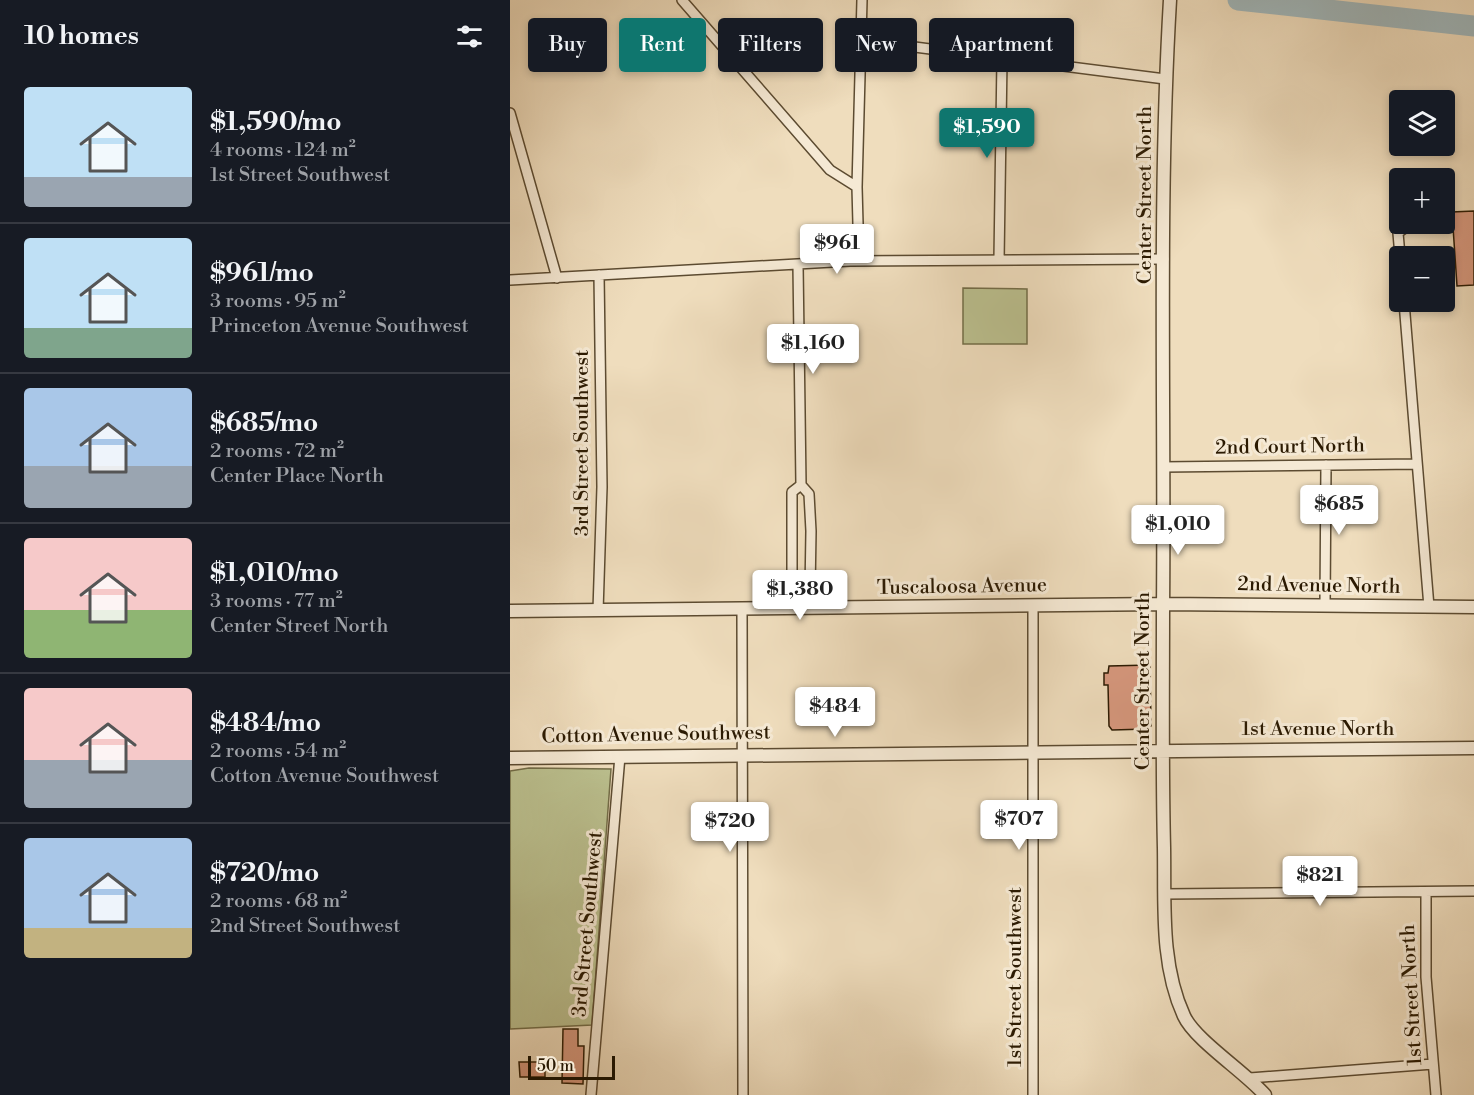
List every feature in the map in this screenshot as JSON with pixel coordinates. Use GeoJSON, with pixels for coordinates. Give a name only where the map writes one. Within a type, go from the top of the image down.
{"type":"FeatureCollection","features":[{"type":"Feature","properties":{"kind":"street"},"geometry":{"type":"LineString","coordinates":[[682,0],[830,170],[857,188]]}},
{"type":"Feature","properties":{"kind":"street"},"geometry":{"type":"LineString","coordinates":[[861,18],[862,0]]}},
{"type":"Feature","properties":{"kind":"street","name":"Center Street North"},"geometry":{"type":"LineString","coordinates":[[1170,0],[1165,79],[1163,467],[1162,749],[1166,956],[1184,1018],[1218,1052],[1250,1078],[1265,1095]]}},
{"type":"Feature","properties":{"kind":"street"},"geometry":{"type":"LineString","coordinates":[[1074,68],[1165,79]]}},
{"type":"Feature","properties":{"kind":"street"},"geometry":{"type":"LineString","coordinates":[[859,72],[857,188],[859,261]]}},
{"type":"Feature","properties":{"kind":"street"},"geometry":{"type":"LineString","coordinates":[[999,260],[1002,72]]}},
{"type":"Feature","properties":{"kind":"street"},"geometry":{"type":"LineString","coordinates":[[510,113],[557,278]]}},
{"type":"Feature","properties":{"kind":"street"},"geometry":{"type":"LineString","coordinates":[[510,280],[859,261],[1164,258]]}},
{"type":"Feature","properties":{"kind":"street"},"geometry":{"type":"LineString","coordinates":[[798,265],[801,485],[809,494],[811,531],[809,601],[803,608],[792,598],[792,492],[801,485]]}},
{"type":"Feature","properties":{"kind":"street","name":"3rd Street Southwest"},"geometry":{"type":"LineString","coordinates":[[598,611],[602,487],[599,275]]}},
{"type":"Feature","properties":{"kind":"street"},"geometry":{"type":"LineString","coordinates":[[1405,312],[1429,607]]}},
{"type":"Feature","properties":{"kind":"street","name":"2nd Court North"},"geometry":{"type":"LineString","coordinates":[[1163,467],[1417,464]]}},
{"type":"Feature","properties":{"kind":"street"},"geometry":{"type":"LineString","coordinates":[[1325,606],[1326,465]]}},
{"type":"Feature","properties":{"kind":"street","name":"Tuscaloosa Avenue"},"geometry":{"type":"LineString","coordinates":[[510,611],[1163,604]]}},
{"type":"Feature","properties":{"kind":"street","name":"2nd Avenue North"},"geometry":{"type":"LineString","coordinates":[[1163,604],[1474,607]]}},
{"type":"Feature","properties":{"kind":"street","name":"1st Street Southwest"},"geometry":{"type":"LineString","coordinates":[[1033,606],[1033,1095]]}},
{"type":"Feature","properties":{"kind":"street"},"geometry":{"type":"LineString","coordinates":[[742,610],[743,1095]]}},
{"type":"Feature","properties":{"kind":"street","name":"1st Avenue North"},"geometry":{"type":"LineString","coordinates":[[1162,749],[1474,748]]}},
{"type":"Feature","properties":{"kind":"street","name":"Cotton Avenue Southwest"},"geometry":{"type":"LineString","coordinates":[[510,758],[1162,749]]}},
{"type":"Feature","properties":{"kind":"street","name":"3rd Street Southwest"},"geometry":{"type":"LineString","coordinates":[[591,1095],[620,756]]}},
{"type":"Feature","properties":{"kind":"street"},"geometry":{"type":"LineString","coordinates":[[1165,894],[1474,891]]}},
{"type":"Feature","properties":{"kind":"street","name":"1st Street North"},"geometry":{"type":"LineString","coordinates":[[1426,892],[1426,977],[1436,1095]]}},
{"type":"Feature","properties":{"kind":"street"},"geometry":{"type":"LineString","coordinates":[[1250,1078],[1433,1064]]}},
{"type":"Feature","properties":{"kind":"green space"},"geometry":{"type":"Polygon","coordinates":[[[963,288],[1027,289],[1027,344],[963,344],[963,288]]]}},
{"type":"Feature","properties":{"kind":"green space"},"geometry":{"type":"Polygon","coordinates":[[[529,768],[611,769],[592,1025],[510,1029],[510,771],[529,768]]]}},
{"type":"Feature","properties":{"kind":"building"},"geometry":{"type":"Polygon","coordinates":[[[1474,211],[1474,285],[1457,286],[1453,234],[1455,212],[1474,211]]]}},
{"type":"Feature","properties":{"kind":"building"},"geometry":{"type":"Polygon","coordinates":[[[1150,665],[1151,726],[1147,729],[1112,730],[1109,726],[1108,685],[1104,685],[1104,673],[1108,673],[1109,666],[1150,665]]]}},
{"type":"Feature","properties":{"kind":"building"},"geometry":{"type":"Polygon","coordinates":[[[563,1029],[578,1029],[578,1046],[584,1046],[583,1084],[562,1083],[563,1029]]]}},
{"type":"Feature","properties":{"kind":"building"},"geometry":{"type":"Polygon","coordinates":[[[519,1062],[545,1062],[545,1077],[520,1077],[519,1062]]]}},
{"type":"Feature","properties":{"kind":"waterway"},"geometry":{"type":"LineString","coordinates":[[1238,0],[1474,26]]}}]}
